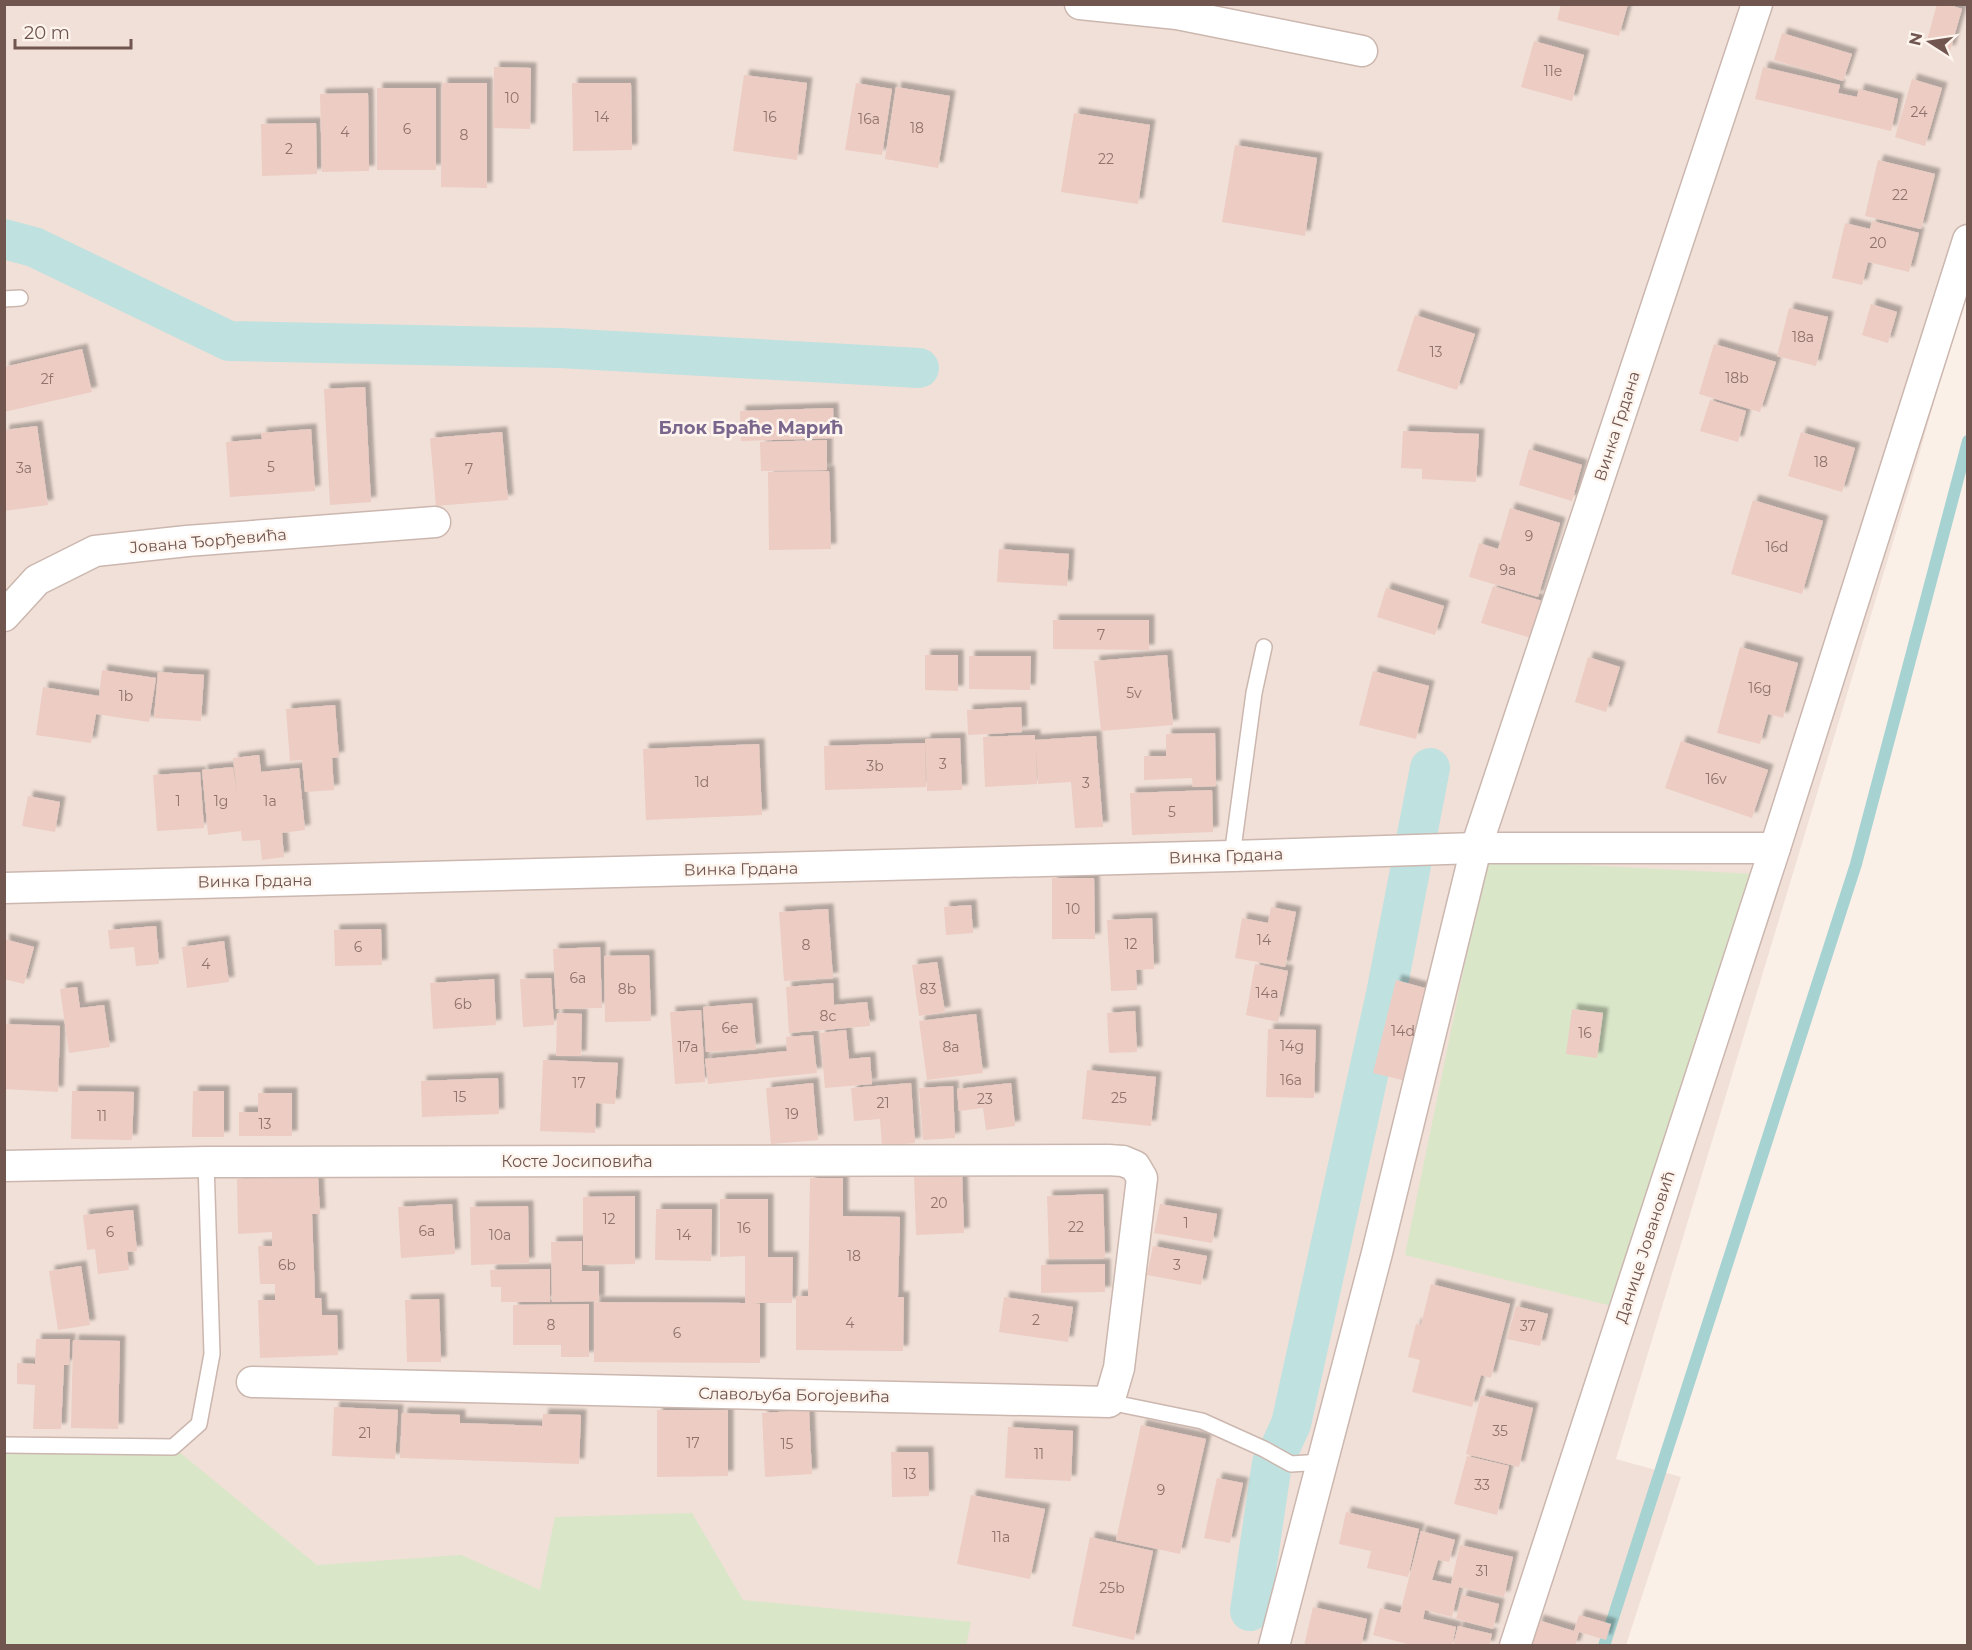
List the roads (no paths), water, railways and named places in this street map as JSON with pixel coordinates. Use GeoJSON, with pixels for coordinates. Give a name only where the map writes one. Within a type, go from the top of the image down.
{"type":"FeatureCollection","features":[{"type":"Feature","properties":{"kind":"street"},"geometry":{"type":"LineString","coordinates":[[1080,4],[1177,14],[1362,51]]}},
{"type":"Feature","properties":{"kind":"street","name":"Винка Грдана"},"geometry":{"type":"LineString","coordinates":[[1322,1462],[1377,1252],[1476,848],[1757,4]]}},
{"type":"Feature","properties":{"kind":"street","name":"Данице Јовановић"},"geometry":{"type":"LineString","coordinates":[[1515,1646],[1775,848],[1968,240]]}},
{"type":"Feature","properties":{"kind":"street","name":"Јована Ђорђевића"},"geometry":{"type":"LineString","coordinates":[[4,616],[37,580],[95,551],[187,541],[435,522]]}},
{"type":"Feature","properties":{"kind":"street","name":"Винка Грдана"},"geometry":{"type":"LineString","coordinates":[[4,888],[1476,848],[1775,848]]}},
{"type":"Feature","properties":{"kind":"street","name":"Косте Јосиповића"},"geometry":{"type":"LineString","coordinates":[[4,1166],[206,1161],[1123,1161],[1135,1166],[1142,1178],[1119,1368],[1109,1402]]}},
{"type":"Feature","properties":{"kind":"street","name":"Славољуба Богојевића"},"geometry":{"type":"LineString","coordinates":[[252,1382],[1109,1402]]}},
{"type":"Feature","properties":{"kind":"street"},"geometry":{"type":"LineString","coordinates":[[1274,1646],[1322,1462]]}},
{"type":"Feature","properties":{"kind":"lane"},"geometry":{"type":"LineString","coordinates":[[1232,856],[1254,693],[1264,647]]}},
{"type":"Feature","properties":{"kind":"lane"},"geometry":{"type":"LineString","coordinates":[[4,1446],[173,1447],[199,1424],[213,1354],[206,1161]]}},
{"type":"Feature","properties":{"kind":"lane"},"geometry":{"type":"LineString","coordinates":[[1109,1402],[1202,1421],[1291,1464],[1322,1462]]}},
{"type":"Feature","properties":{"kind":"waterway"},"geometry":{"type":"LineString","coordinates":[[4,239],[34,247],[229,341],[560,348],[919,368]]}},
{"type":"Feature","properties":{"kind":"waterway"},"geometry":{"type":"LineString","coordinates":[[1604,1646],[1856,864],[1968,441]]}},
{"type":"Feature","properties":{"kind":"waterway"},"geometry":{"type":"LineString","coordinates":[[1280,1448],[1291,1424],[1386,994],[1430,768]]}},
{"type":"Feature","properties":{"kind":"waterway"},"geometry":{"type":"LineString","coordinates":[[1250,1611],[1272,1463]]}},
{"type":"Feature","properties":{"kind":"district","name":"Блок Браће Марић"},"geometry":{"type":"Point","coordinates":[751,428]}}]}
